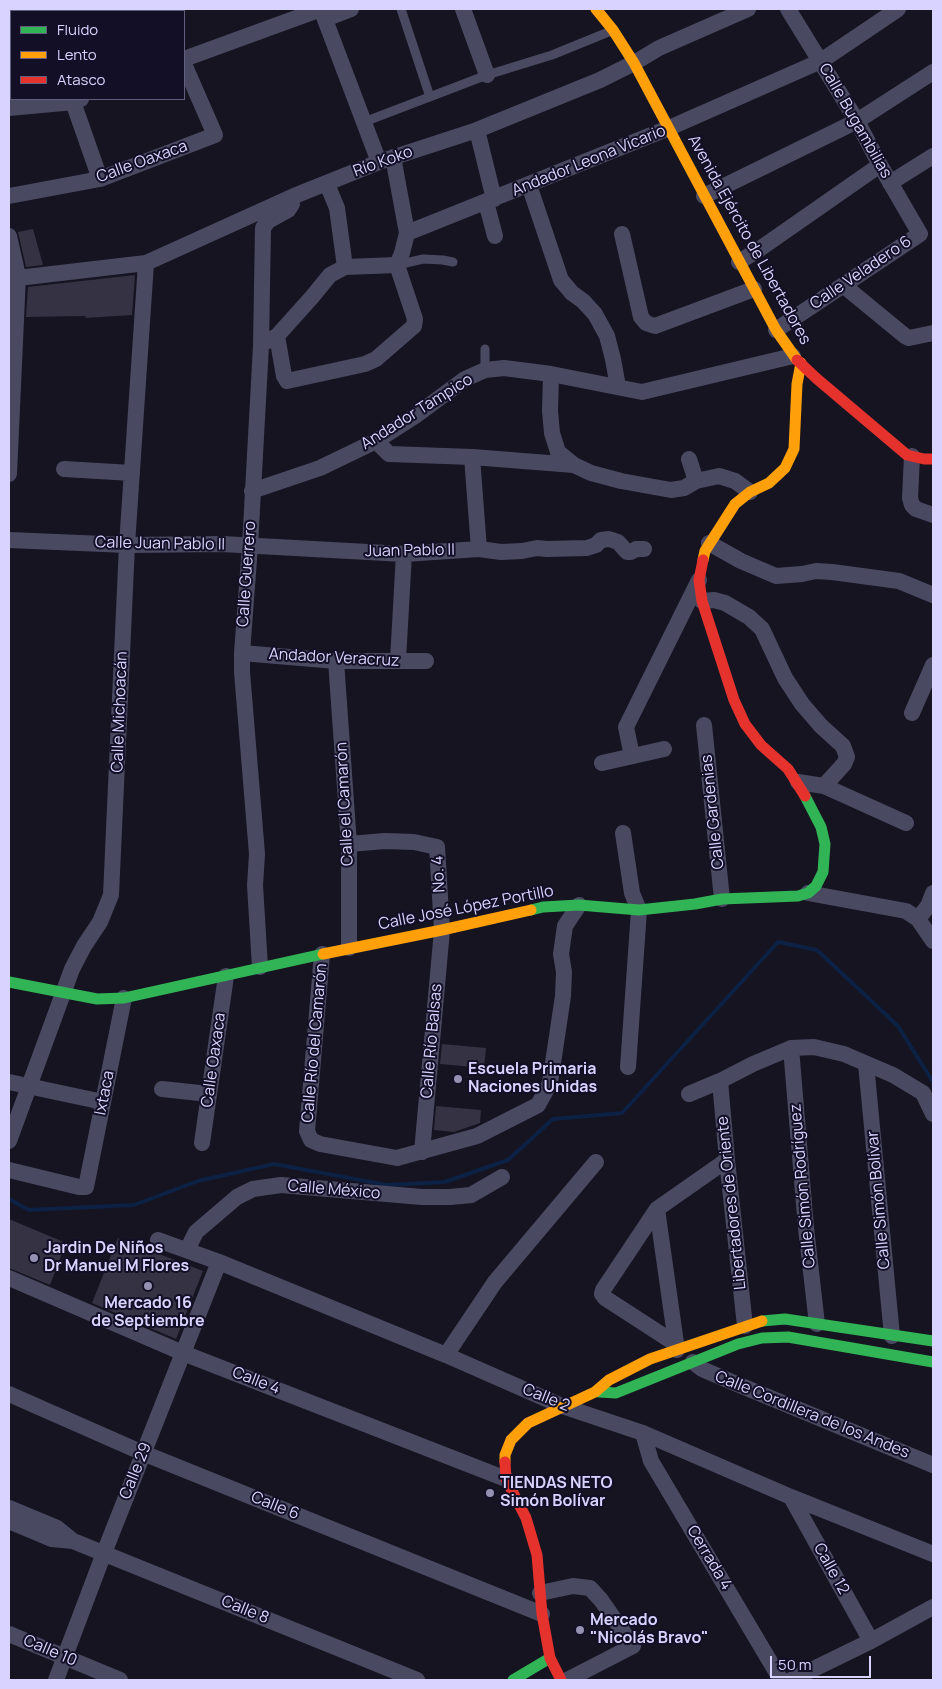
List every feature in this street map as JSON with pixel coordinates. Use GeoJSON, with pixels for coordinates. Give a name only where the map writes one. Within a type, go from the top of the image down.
{"type":"FeatureCollection","features":[{"type":"Feature","properties":{"kind":"main road","name":"Avenida Ejército de Libertadores"},"geometry":{"type":"LineString","coordinates":[[596,9],[613,30],[634,63],[776,330],[797,360],[907,455],[933,459]]}},
{"type":"Feature","properties":{"kind":"main road"},"geometry":{"type":"LineString","coordinates":[[797,360],[794,449],[785,468],[768,482],[734,504],[705,551],[699,580],[702,601],[734,700],[745,724],[761,745],[788,769],[798,782],[821,827],[825,844],[823,872],[816,886],[808,893]]}},
{"type":"Feature","properties":{"kind":"main road","name":"Calle José López Portillo"},"geometry":{"type":"LineString","coordinates":[[9,982],[97,999],[124,998],[542,907],[578,905],[638,910],[722,899],[798,896],[808,893]]}},
{"type":"Feature","properties":{"kind":"main road"},"geometry":{"type":"LineString","coordinates":[[561,1680],[550,1658],[542,1614],[537,1555],[526,1518],[506,1479],[505,1456],[511,1440],[528,1423],[595,1392],[609,1380],[677,1347],[762,1321],[785,1319],[933,1341]]}},
{"type":"Feature","properties":{"kind":"main road"},"geometry":{"type":"LineString","coordinates":[[595,1392],[616,1393],[738,1344],[762,1338],[788,1337],[933,1362]]}},
{"type":"Feature","properties":{"kind":"main road"},"geometry":{"type":"LineString","coordinates":[[513,1680],[550,1658]]}},
{"type":"Feature","properties":{"kind":"street"},"geometry":{"type":"LineString","coordinates":[[185,59],[323,12],[352,9]]}},
{"type":"Feature","properties":{"kind":"street"},"geometry":{"type":"LineString","coordinates":[[462,9],[487,75]]}},
{"type":"Feature","properties":{"kind":"street","name":"Río Koko"},"geometry":{"type":"LineString","coordinates":[[14,277],[146,263],[294,196],[386,160],[477,130],[600,80],[634,63],[658,48],[748,9]]}},
{"type":"Feature","properties":{"kind":"street","name":"Calle Bugambilias"},"geometry":{"type":"LineString","coordinates":[[788,9],[857,121],[890,182],[927,234]]}},
{"type":"Feature","properties":{"kind":"street","name":"Andador Leona Vicario"},"geometry":{"type":"LineString","coordinates":[[407,233],[669,128],[821,61],[898,9]]}},
{"type":"Feature","properties":{"kind":"street"},"geometry":{"type":"LineString","coordinates":[[277,336],[284,376],[287,381],[365,364],[376,359],[414,326],[415,319],[397,265],[407,233],[386,160],[364,122],[323,12]]}},
{"type":"Feature","properties":{"kind":"street","name":"Calle Oaxaca"},"geometry":{"type":"LineString","coordinates":[[9,196],[100,180],[214,135],[185,66]]}},
{"type":"Feature","properties":{"kind":"street"},"geometry":{"type":"LineString","coordinates":[[704,196],[857,121],[933,72]]}},
{"type":"Feature","properties":{"kind":"street"},"geometry":{"type":"LineString","coordinates":[[9,108],[76,100],[100,180]]}},
{"type":"Feature","properties":{"kind":"street"},"geometry":{"type":"LineString","coordinates":[[477,130],[495,236]]}},
{"type":"Feature","properties":{"kind":"street"},"geometry":{"type":"LineString","coordinates":[[890,182],[933,156]]}},
{"type":"Feature","properties":{"kind":"street"},"geometry":{"type":"LineString","coordinates":[[739,262],[769,243],[880,164]]}},
{"type":"Feature","properties":{"kind":"street"},"geometry":{"type":"LineString","coordinates":[[327,184],[337,208],[345,267]]}},
{"type":"Feature","properties":{"kind":"street"},"geometry":{"type":"LineString","coordinates":[[530,185],[560,280],[595,314],[607,336],[618,387]]}},
{"type":"Feature","properties":{"kind":"street","name":"Calle Guerrero"},"geometry":{"type":"LineString","coordinates":[[260,967],[255,885],[257,854],[242,653],[250,546],[260,346],[262,228],[268,221],[291,207],[294,196]]}},
{"type":"Feature","properties":{"kind":"street"},"geometry":{"type":"LineString","coordinates":[[622,234],[641,317],[646,323],[655,326],[754,289]]}},
{"type":"Feature","properties":{"kind":"street","name":"Calle Veladero 6"},"geometry":{"type":"LineString","coordinates":[[776,330],[843,285],[927,234]]}},
{"type":"Feature","properties":{"kind":"street"},"geometry":{"type":"LineString","coordinates":[[9,236],[14,277],[9,474]]}},
{"type":"Feature","properties":{"kind":"street","name":"Calle Michoacán"},"geometry":{"type":"LineString","coordinates":[[9,1141],[72,969],[100,922],[111,895],[127,545],[146,263]]}},
{"type":"Feature","properties":{"kind":"street"},"geometry":{"type":"LineString","coordinates":[[260,346],[277,336],[330,274],[345,267],[397,265]]}},
{"type":"Feature","properties":{"kind":"street"},"geometry":{"type":"LineString","coordinates":[[843,285],[905,336],[909,338],[933,333]]}},
{"type":"Feature","properties":{"kind":"street","name":"Andador Tampico"},"geometry":{"type":"LineString","coordinates":[[252,491],[320,468],[376,441],[415,416],[465,378],[484,370],[504,368],[551,374],[642,392],[797,360]]}},
{"type":"Feature","properties":{"kind":"street"},"geometry":{"type":"LineString","coordinates":[[551,374],[550,411],[552,433],[558,452],[574,465],[621,481],[671,490],[684,488],[696,481],[720,476],[735,481],[750,492]]}},
{"type":"Feature","properties":{"kind":"street"},"geometry":{"type":"LineString","coordinates":[[376,441],[389,454],[472,457],[574,465]]}},
{"type":"Feature","properties":{"kind":"street"},"geometry":{"type":"LineString","coordinates":[[912,456],[910,498],[912,505],[916,509],[933,515]]}},
{"type":"Feature","properties":{"kind":"street"},"geometry":{"type":"LineString","coordinates":[[472,457],[479,549]]}},
{"type":"Feature","properties":{"kind":"street"},"geometry":{"type":"LineString","coordinates":[[689,459],[696,481]]}},
{"type":"Feature","properties":{"kind":"street"},"geometry":{"type":"LineString","coordinates":[[64,469],[132,473]]}},
{"type":"Feature","properties":{"kind":"street","name":"Juan Pablo II"},"geometry":{"type":"LineString","coordinates":[[341,550],[404,554],[479,549],[501,552],[537,548],[547,550],[587,548],[596,545],[601,540],[609,539],[618,542],[626,552],[644,549]]}},
{"type":"Feature","properties":{"kind":"street","name":"Calle Juan Pablo II"},"geometry":{"type":"LineString","coordinates":[[9,540],[127,545],[222,544],[341,550]]}},
{"type":"Feature","properties":{"kind":"street"},"geometry":{"type":"LineString","coordinates":[[709,543],[741,561],[776,576],[816,571],[832,572],[899,582],[933,595]]}},
{"type":"Feature","properties":{"kind":"street"},"geometry":{"type":"LineString","coordinates":[[398,660],[404,554]]}},
{"type":"Feature","properties":{"kind":"street"},"geometry":{"type":"LineString","coordinates":[[632,756],[626,727],[699,580]]}},
{"type":"Feature","properties":{"kind":"street"},"geometry":{"type":"LineString","coordinates":[[702,601],[714,600],[725,603],[749,617],[762,629],[785,678],[802,704],[821,726],[843,746],[847,757],[844,764],[824,786]]}},
{"type":"Feature","properties":{"kind":"street","name":"Andador Veracruz"},"geometry":{"type":"LineString","coordinates":[[242,653],[336,661],[398,660],[426,662]]}},
{"type":"Feature","properties":{"kind":"street","name":"Calle el Camarón"},"geometry":{"type":"LineString","coordinates":[[336,661],[349,844],[349,948]]}},
{"type":"Feature","properties":{"kind":"street"},"geometry":{"type":"LineString","coordinates":[[912,713],[933,665]]}},
{"type":"Feature","properties":{"kind":"street","name":"Calle Gardenias"},"geometry":{"type":"LineString","coordinates":[[704,725],[722,899]]}},
{"type":"Feature","properties":{"kind":"street"},"geometry":{"type":"LineString","coordinates":[[602,763],[664,749]]}},
{"type":"Feature","properties":{"kind":"street"},"geometry":{"type":"LineString","coordinates":[[798,782],[824,786],[906,823]]}},
{"type":"Feature","properties":{"kind":"street"},"geometry":{"type":"LineString","coordinates":[[623,834],[632,893],[638,910],[628,1067]]}},
{"type":"Feature","properties":{"kind":"street","name":"No. 4"},"geometry":{"type":"LineString","coordinates":[[349,844],[394,841],[414,842],[437,847],[442,930]]}},
{"type":"Feature","properties":{"kind":"street"},"geometry":{"type":"LineString","coordinates":[[808,893],[906,912],[918,919],[933,941]]}},
{"type":"Feature","properties":{"kind":"street"},"geometry":{"type":"LineString","coordinates":[[918,919],[928,906],[933,893]]}},
{"type":"Feature","properties":{"kind":"street"},"geometry":{"type":"LineString","coordinates":[[422,1152],[477,1136],[538,1105],[550,1083],[562,996],[564,972],[560,954],[565,926],[578,905]]}},
{"type":"Feature","properties":{"kind":"street","name":"Calle Río Balsas"},"geometry":{"type":"LineString","coordinates":[[422,1152],[442,930]]}},
{"type":"Feature","properties":{"kind":"street","name":"Calle Río del Camarón"},"geometry":{"type":"LineString","coordinates":[[322,954],[307,1131],[311,1140],[320,1144],[397,1158],[422,1152]]}},
{"type":"Feature","properties":{"kind":"street","name":"Calle Oaxaca"},"geometry":{"type":"LineString","coordinates":[[202,1143],[226,976]]}},
{"type":"Feature","properties":{"kind":"street","name":"Ixtaca"},"geometry":{"type":"LineString","coordinates":[[9,1170],[79,1187],[86,1187],[124,998]]}},
{"type":"Feature","properties":{"kind":"street"},"geometry":{"type":"LineString","coordinates":[[689,1094],[791,1048],[814,1047],[844,1054],[892,1075],[923,1092],[933,1114]]}},
{"type":"Feature","properties":{"kind":"street","name":"Calle Simón Rodríguez"},"geometry":{"type":"LineString","coordinates":[[791,1048],[806,1228],[817,1324]]}},
{"type":"Feature","properties":{"kind":"street","name":"Calle Simón Bolívar"},"geometry":{"type":"LineString","coordinates":[[866,1064],[892,1336]]}},
{"type":"Feature","properties":{"kind":"street","name":"Libertadores de Oriente"},"geometry":{"type":"LineString","coordinates":[[720,1081],[745,1326]]}},
{"type":"Feature","properties":{"kind":"street"},"geometry":{"type":"LineString","coordinates":[[9,1082],[103,1102]]}},
{"type":"Feature","properties":{"kind":"street"},"geometry":{"type":"LineString","coordinates":[[162,1088],[209,1094]]}},
{"type":"Feature","properties":{"kind":"street"},"geometry":{"type":"LineString","coordinates":[[677,1347],[605,1298],[602,1294],[657,1208],[727,1160]]}},
{"type":"Feature","properties":{"kind":"street"},"geometry":{"type":"LineString","coordinates":[[446,1355],[495,1282],[596,1162]]}},
{"type":"Feature","properties":{"kind":"street","name":"Calle México"},"geometry":{"type":"LineString","coordinates":[[187,1250],[196,1232],[237,1197],[252,1189],[282,1185],[422,1197],[450,1197],[471,1195],[502,1177]]}},
{"type":"Feature","properties":{"kind":"street"},"geometry":{"type":"LineString","coordinates":[[657,1208],[677,1347]]}},
{"type":"Feature","properties":{"kind":"street","name":"Calle 2"},"geometry":{"type":"LineString","coordinates":[[158,1240],[219,1262],[446,1355],[562,1406],[642,1433],[791,1498],[933,1554]]}},
{"type":"Feature","properties":{"kind":"street","name":"Calle 29"},"geometry":{"type":"LineString","coordinates":[[56,1680],[219,1262]]}},
{"type":"Feature","properties":{"kind":"street","name":"Calle 4"},"geometry":{"type":"LineString","coordinates":[[9,1278],[183,1353],[506,1479]]}},
{"type":"Feature","properties":{"kind":"street","name":"Calle Cordillera de los Andes"},"geometry":{"type":"LineString","coordinates":[[693,1362],[702,1369],[732,1382],[933,1464]]}},
{"type":"Feature","properties":{"kind":"street","name":"Calle 6"},"geometry":{"type":"LineString","coordinates":[[9,1394],[144,1453],[542,1614]]}},
{"type":"Feature","properties":{"kind":"street","name":"Cerrada 4"},"geometry":{"type":"LineString","coordinates":[[642,1433],[651,1461],[781,1680]]}},
{"type":"Feature","properties":{"kind":"street","name":"Calle 12"},"geometry":{"type":"LineString","coordinates":[[791,1498],[871,1641]]}},
{"type":"Feature","properties":{"kind":"street","name":"Calle 8"},"geometry":{"type":"LineString","coordinates":[[9,1508],[57,1528],[73,1540],[417,1680]]}},
{"type":"Feature","properties":{"kind":"street","name":"Calle 8"},"geometry":{"type":"LineString","coordinates":[[9,1521],[52,1539],[73,1540]]}},
{"type":"Feature","properties":{"kind":"street"},"geometry":{"type":"LineString","coordinates":[[540,1593],[573,1586],[590,1588],[601,1600],[633,1646],[567,1680]]}},
{"type":"Feature","properties":{"kind":"street"},"geometry":{"type":"LineString","coordinates":[[791,1680],[871,1641],[933,1607]]}},
{"type":"Feature","properties":{"kind":"street","name":"Calle 10"},"geometry":{"type":"LineString","coordinates":[[9,1634],[120,1680]]}},
{"type":"Feature","properties":{"kind":"lane"},"geometry":{"type":"LineString","coordinates":[[401,9],[430,97]]}},
{"type":"Feature","properties":{"kind":"lane"},"geometry":{"type":"LineString","coordinates":[[364,122],[487,75],[552,55],[613,30]]}},
{"type":"Feature","properties":{"kind":"lane"},"geometry":{"type":"LineString","coordinates":[[397,265],[423,259],[453,262]]}},
{"type":"Feature","properties":{"kind":"lane"},"geometry":{"type":"LineString","coordinates":[[484,370],[485,350]]}},
{"type":"Feature","properties":{"kind":"building"},"geometry":{"type":"Polygon","coordinates":[[[33,229],[43,265],[26,267],[18,232],[33,229]]]}},
{"type":"Feature","properties":{"kind":"building"},"geometry":{"type":"Polygon","coordinates":[[[135,275],[132,315],[85,318],[86,316],[26,317],[28,287],[135,275]]]}},
{"type":"Feature","properties":{"kind":"building"},"geometry":{"type":"Polygon","coordinates":[[[442,1044],[486,1048],[484,1068],[440,1064],[442,1044]]]}},
{"type":"Feature","properties":{"kind":"building"},"geometry":{"type":"Polygon","coordinates":[[[436,1106],[481,1110],[480,1123],[454,1132],[434,1130],[436,1106]]]}},
{"type":"Feature","properties":{"kind":"building","name":"Jardin De Niños Dr Manuel M Flores"},"geometry":{"type":"Polygon","coordinates":[[[9,1219],[66,1243],[50,1285],[9,1268],[9,1219]]]}},
{"type":"Feature","properties":{"kind":"building","name":"Mercado 16 de Septiembre"},"geometry":{"type":"Polygon","coordinates":[[[118,1238],[203,1271],[176,1339],[92,1303],[118,1238]]]}},
{"type":"Feature","properties":{"kind":"waterway"},"geometry":{"type":"LineString","coordinates":[[9,1199],[29,1210],[134,1205],[198,1181],[274,1164],[387,1185],[445,1182],[508,1160],[553,1119],[622,1113],[778,942],[817,950],[898,1026],[933,1082]]}},
{"type":"Feature","properties":{"kind":"traffic: fast"},"geometry":{"type":"LineString","coordinates":[[531,910],[543,907],[579,905],[639,910],[722,899],[798,896],[808,893],[816,886],[823,872],[825,844],[821,827],[805,796]]}},
{"type":"Feature","properties":{"kind":"traffic: fast"},"geometry":{"type":"LineString","coordinates":[[9,982],[97,999],[124,998],[323,954]]}},
{"type":"Feature","properties":{"kind":"traffic: fast"},"geometry":{"type":"LineString","coordinates":[[762,1321],[785,1319],[933,1341]]}},
{"type":"Feature","properties":{"kind":"traffic: fast"},"geometry":{"type":"LineString","coordinates":[[599,1392],[616,1393],[738,1344],[762,1338],[788,1337],[933,1362]]}},
{"type":"Feature","properties":{"kind":"traffic: fast"},"geometry":{"type":"LineString","coordinates":[[513,1680],[550,1658]]}},
{"type":"Feature","properties":{"kind":"traffic: slow"},"geometry":{"type":"LineString","coordinates":[[596,9],[613,30],[634,63],[776,330],[797,360]]}},
{"type":"Feature","properties":{"kind":"traffic: slow"},"geometry":{"type":"LineString","coordinates":[[703,560],[705,551],[735,504],[750,492],[769,483],[785,468],[794,449],[797,384],[801,363]]}},
{"type":"Feature","properties":{"kind":"traffic: slow"},"geometry":{"type":"LineString","coordinates":[[323,954],[531,910]]}},
{"type":"Feature","properties":{"kind":"traffic: slow"},"geometry":{"type":"LineString","coordinates":[[505,1462],[505,1455],[511,1440],[528,1423],[595,1392],[609,1380],[650,1359],[762,1321]]}},
{"type":"Feature","properties":{"kind":"traffic: jam"},"geometry":{"type":"LineString","coordinates":[[797,360],[907,455],[933,459]]}},
{"type":"Feature","properties":{"kind":"traffic: jam"},"geometry":{"type":"LineString","coordinates":[[703,560],[699,580],[702,601],[734,700],[745,724],[761,745],[788,769],[805,796]]}},
{"type":"Feature","properties":{"kind":"traffic: jam"},"geometry":{"type":"LineString","coordinates":[[505,1462],[506,1479],[526,1518],[537,1555],[542,1614],[550,1658],[561,1680]]}},
{"type":"Feature","properties":{"kind":"place","name":"Escuela Primaria Naciones Unidas"},"geometry":{"type":"Point","coordinates":[458,1079]}},
{"type":"Feature","properties":{"kind":"place","name":"Jardin De Niños Dr Manuel M Flores"},"geometry":{"type":"Point","coordinates":[34,1258]}},
{"type":"Feature","properties":{"kind":"place","name":"Mercado 16 de Septiembre"},"geometry":{"type":"Point","coordinates":[148,1286]}},
{"type":"Feature","properties":{"kind":"place","name":"TIENDAS NETO Simón Bolívar"},"geometry":{"type":"Point","coordinates":[490,1493]}},
{"type":"Feature","properties":{"kind":"place","name":"Mercado \"Nicolás Bravo\""},"geometry":{"type":"Point","coordinates":[580,1630]}}]}
